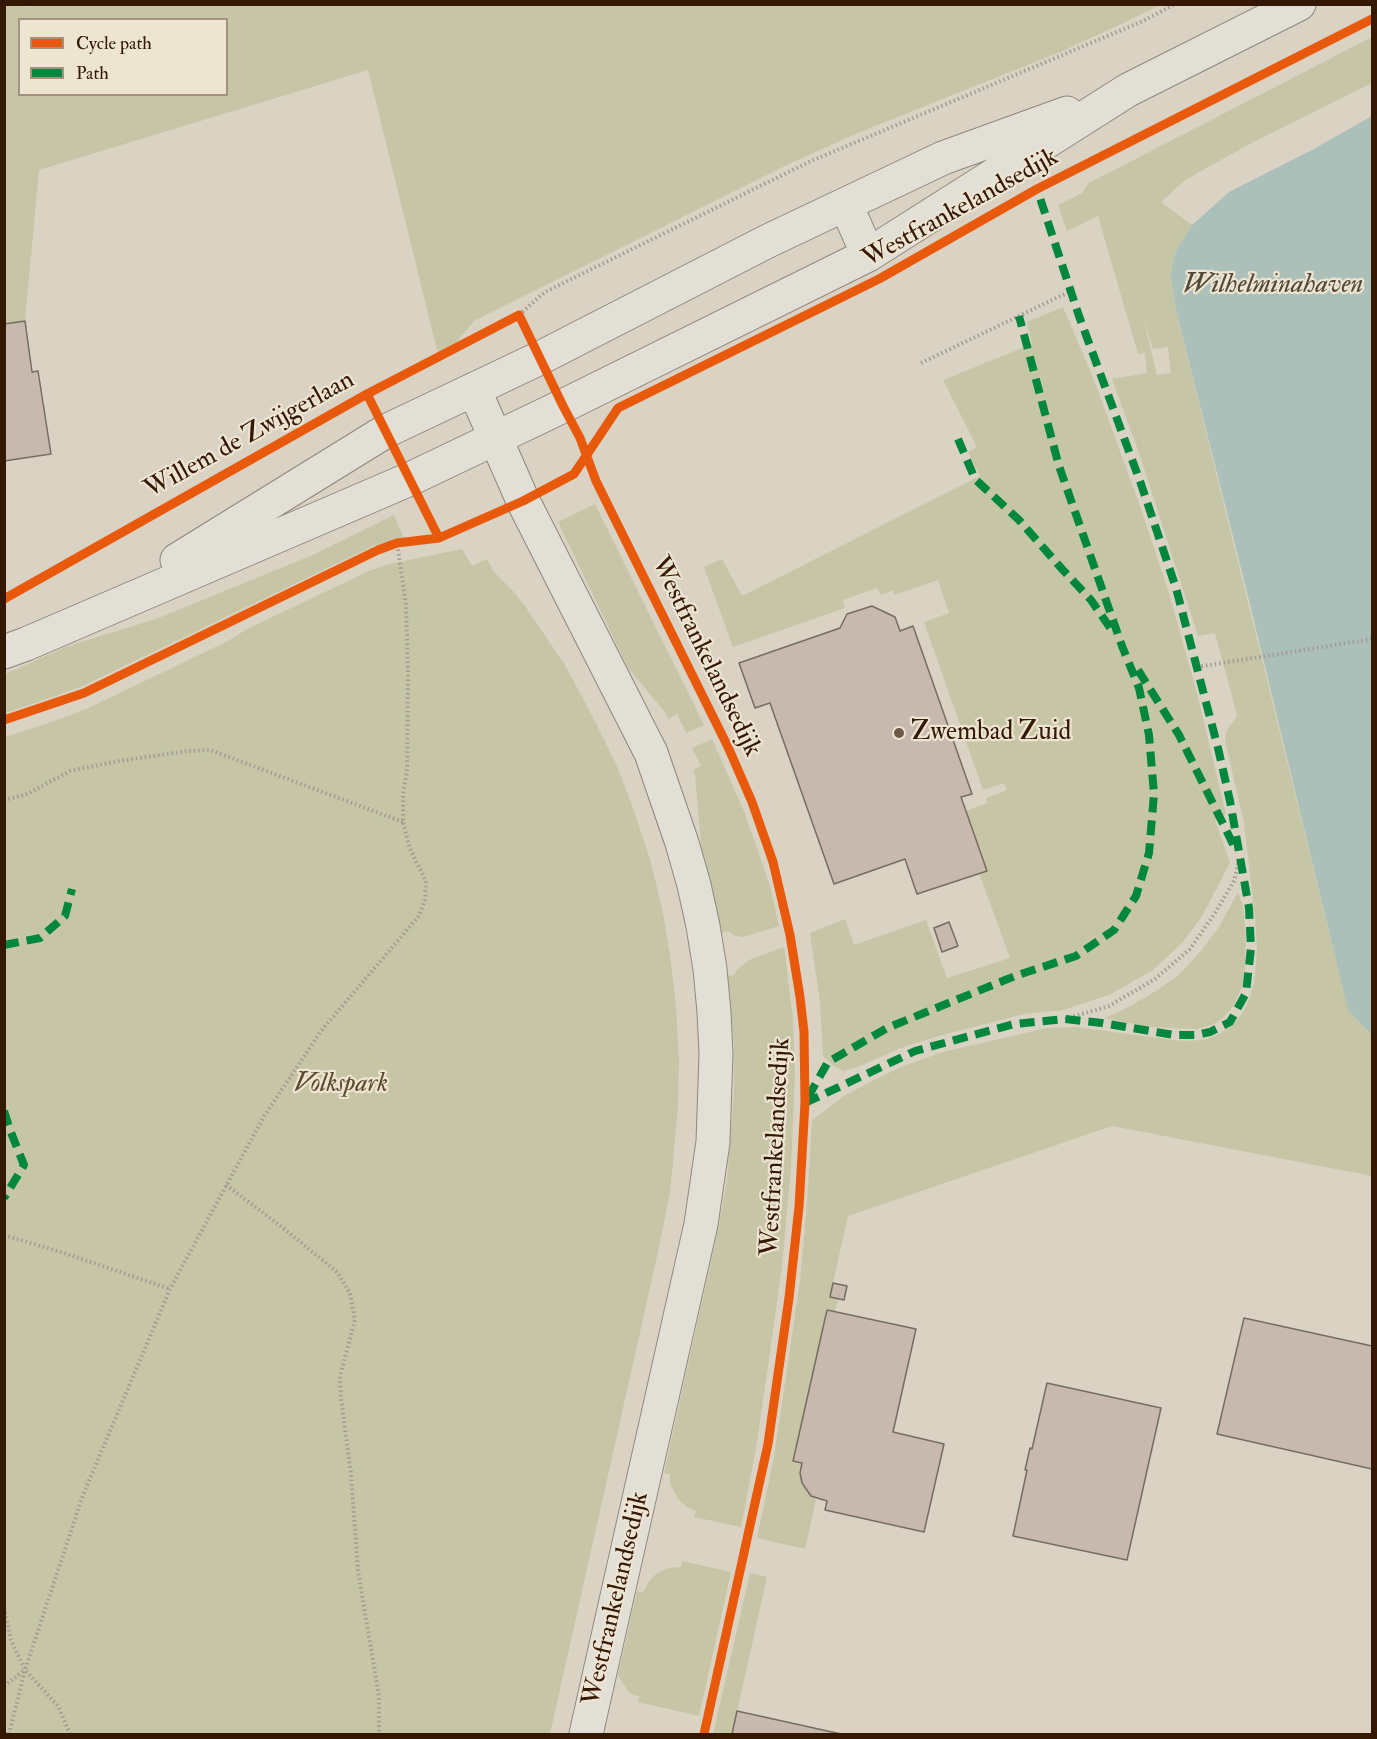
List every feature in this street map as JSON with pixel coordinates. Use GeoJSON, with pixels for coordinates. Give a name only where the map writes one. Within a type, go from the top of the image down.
{"type":"FeatureCollection","features":[{"type":"Feature","properties":{"kind":"street","name":"Westfrankelandsedijk"},"geometry":{"type":"LineString","coordinates":[[496,438],[868,255],[1128,90],[1299,4]]}},
{"type":"Feature","properties":{"kind":"street","name":"Westfrankelandsedijk"},"geometry":{"type":"LineString","coordinates":[[586,1734],[701,1224],[713,1142],[716,1054],[714,1012],[710,969],[694,885],[651,753],[523,501],[474,389],[540,358],[768,241],[943,158],[1128,90]]}},
{"type":"Feature","properties":{"kind":"street","name":"Westfrankelandsedijk"},"geometry":{"type":"LineString","coordinates":[[846,205],[868,255]]}},
{"type":"Feature","properties":{"kind":"street"},"geometry":{"type":"LineString","coordinates":[[87,617],[386,430],[474,389]]}},
{"type":"Feature","properties":{"kind":"street"},"geometry":{"type":"LineString","coordinates":[[4,652],[410,479],[496,438]]}},
{"type":"Feature","properties":{"kind":"path"},"geometry":{"type":"LineString","coordinates":[[510,320],[545,292],[811,161],[1143,21],[1175,4]]}},
{"type":"Feature","properties":{"kind":"path"},"geometry":{"type":"LineString","coordinates":[[921,363],[1071,291]]}},
{"type":"Feature","properties":{"kind":"path"},"geometry":{"type":"LineString","coordinates":[[519,315],[540,358]]}},
{"type":"Feature","properties":{"kind":"path"},"geometry":{"type":"LineString","coordinates":[[9,1734],[25,1670],[83,1495],[170,1289],[263,1118],[321,1031],[419,916],[425,900],[426,881],[410,849],[404,822],[408,674],[406,605],[393,545],[408,542]]}},
{"type":"Feature","properties":{"kind":"path"},"geometry":{"type":"LineString","coordinates":[[1197,667],[1372,639]]}},
{"type":"Feature","properties":{"kind":"path"},"geometry":{"type":"LineString","coordinates":[[4,800],[27,794],[70,771],[113,762],[187,751],[210,750],[404,822]]}},
{"type":"Feature","properties":{"kind":"path"},"geometry":{"type":"LineString","coordinates":[[1065,1019],[1109,1006],[1155,979],[1190,949],[1234,881],[1240,857]]}},
{"type":"Feature","properties":{"kind":"path"},"geometry":{"type":"LineString","coordinates":[[226,1185],[337,1272],[350,1293],[355,1320],[340,1376],[341,1398],[351,1474],[358,1571],[379,1696],[379,1734]]}},
{"type":"Feature","properties":{"kind":"path"},"geometry":{"type":"LineString","coordinates":[[4,1235],[170,1289]]}},
{"type":"Feature","properties":{"kind":"path"},"geometry":{"type":"LineString","coordinates":[[4,1608],[11,1640],[25,1670],[58,1706],[70,1734]]}},
{"type":"Feature","properties":{"kind":"path"},"geometry":{"type":"LineString","coordinates":[[4,1686],[25,1670]]}},
{"type":"Feature","properties":{"kind":"green space"},"geometry":{"type":"Polygon","coordinates":[[[31,4],[1160,4],[1060,52],[858,133],[791,163],[474,321],[440,362],[368,70],[39,170],[25,321],[5,324],[5,5],[30,7],[31,4]]]}},
{"type":"Feature","properties":{"kind":"green space"},"geometry":{"type":"Polygon","coordinates":[[[1372,37],[1372,83],[1255,141],[1185,180],[1161,202],[1192,225],[1175,253],[1170,275],[1177,314],[1348,1009],[1372,1035],[1372,1176],[1112,1126],[848,1216],[830,1296],[838,1299],[835,1312],[827,1310],[793,1461],[802,1463],[800,1473],[802,1483],[816,1499],[805,1549],[757,1538],[774,1457],[800,1281],[812,1120],[844,1096],[903,1066],[943,1052],[1047,1028],[1076,1027],[1174,1040],[1207,1039],[1234,1024],[1249,1000],[1254,983],[1257,946],[1244,823],[1225,741],[1226,732],[1237,715],[1215,633],[1198,636],[1139,453],[1112,379],[1147,373],[1145,353],[1138,354],[1098,216],[1067,231],[1058,205],[1082,193],[1089,183],[1372,37]],[[1144,320],[1157,375],[1171,373],[1168,347],[1153,349],[1144,320]]]}},
{"type":"Feature","properties":{"kind":"green space"},"geometry":{"type":"Polygon","coordinates":[[[1063,307],[1094,380],[1169,593],[1198,697],[1226,814],[1215,820],[1230,863],[1201,918],[1182,943],[1153,970],[1109,995],[1063,1010],[1024,1014],[935,1037],[844,1071],[835,1067],[823,1056],[820,1002],[810,933],[845,919],[854,945],[926,920],[947,978],[1010,958],[979,873],[987,871],[966,811],[987,803],[986,798],[1007,790],[1004,783],[983,790],[924,622],[949,613],[938,580],[894,595],[893,590],[881,595],[877,588],[843,600],[845,608],[733,647],[704,567],[722,559],[742,596],[980,476],[968,452],[977,447],[943,380],[1032,344],[1027,322],[1063,307]]]}},
{"type":"Feature","properties":{"kind":"green space"},"geometry":{"type":"Polygon","coordinates":[[[595,504],[704,725],[686,733],[677,714],[668,719],[665,712],[628,668],[558,522],[595,504]]]}},
{"type":"Feature","properties":{"kind":"green space"},"geometry":{"type":"Polygon","coordinates":[[[394,515],[404,538],[373,546],[85,685],[5,713],[5,674],[68,646],[156,619],[315,554],[394,515]]]}},
{"type":"Feature","properties":{"kind":"green space","name":"Volkspark"},"geometry":{"type":"Polygon","coordinates":[[[462,549],[472,566],[487,559],[494,572],[525,606],[565,665],[617,766],[650,859],[662,908],[676,1006],[679,1062],[678,1107],[670,1193],[550,1734],[5,1734],[5,737],[86,709],[369,571],[389,564],[462,549]]]}},
{"type":"Feature","properties":{"kind":"green space"},"geometry":{"type":"Polygon","coordinates":[[[712,739],[744,811],[770,886],[779,926],[743,937],[727,931],[722,933],[702,855],[693,770],[701,766],[692,748],[712,739]]]}},
{"type":"Feature","properties":{"kind":"green space"},"geometry":{"type":"Polygon","coordinates":[[[1238,892],[1243,906],[1246,937],[1245,969],[1242,987],[1234,1005],[1223,1018],[1212,1025],[1197,1029],[1150,1027],[1105,1018],[1156,991],[1180,974],[1219,927],[1238,892]]]}},
{"type":"Feature","properties":{"kind":"green space"},"geometry":{"type":"Polygon","coordinates":[[[784,947],[793,1018],[795,1073],[791,1169],[782,1266],[767,1374],[741,1527],[694,1517],[696,1511],[678,1499],[670,1483],[670,1474],[664,1473],[727,1180],[734,1091],[734,1048],[728,976],[733,975],[749,960],[784,947]]]}},
{"type":"Feature","properties":{"kind":"green space"},"geometry":{"type":"Polygon","coordinates":[[[682,1561],[731,1572],[699,1716],[638,1702],[639,1696],[628,1691],[618,1675],[637,1591],[643,1593],[649,1581],[657,1573],[668,1568],[681,1567],[682,1561]]]}},
{"type":"Feature","properties":{"kind":"green space"},"geometry":{"type":"Polygon","coordinates":[[[750,1573],[767,1577],[732,1734],[713,1734],[750,1573]]]}},
{"type":"Feature","properties":{"kind":"water","name":"Wilhelminahaven"},"geometry":{"type":"Polygon","coordinates":[[[1372,116],[1372,1035],[1348,1010],[1177,314],[1170,275],[1175,253],[1192,225],[1229,192],[1312,150],[1372,116]]]}},
{"type":"Feature","properties":{"kind":"building"},"geometry":{"type":"Polygon","coordinates":[[[25,321],[32,372],[38,371],[51,454],[4,461],[4,324],[25,321]]]}},
{"type":"Feature","properties":{"kind":"building"},"geometry":{"type":"Polygon","coordinates":[[[872,606],[895,617],[900,631],[913,626],[972,794],[961,797],[987,871],[917,894],[905,859],[834,884],[770,703],[755,708],[739,663],[840,628],[847,614],[872,606]]]}},
{"type":"Feature","properties":{"kind":"building"},"geometry":{"type":"Polygon","coordinates":[[[949,922],[958,946],[942,952],[934,928],[949,922]]]}},
{"type":"Feature","properties":{"kind":"building"},"geometry":{"type":"Polygon","coordinates":[[[833,1283],[847,1286],[844,1300],[830,1297],[833,1283]]]}},
{"type":"Feature","properties":{"kind":"building"},"geometry":{"type":"Polygon","coordinates":[[[827,1310],[916,1329],[893,1432],[944,1444],[924,1532],[825,1510],[827,1501],[811,1496],[802,1483],[800,1473],[802,1463],[793,1461],[827,1310]]]}},
{"type":"Feature","properties":{"kind":"building"},"geometry":{"type":"Polygon","coordinates":[[[1244,1318],[1372,1346],[1372,1469],[1217,1434],[1244,1318]]]}},
{"type":"Feature","properties":{"kind":"building"},"geometry":{"type":"Polygon","coordinates":[[[1047,1383],[1161,1408],[1127,1560],[1013,1536],[1027,1470],[1025,1470],[1047,1383]]]}},
{"type":"Feature","properties":{"kind":"building"},"geometry":{"type":"Polygon","coordinates":[[[737,1711],[841,1734],[732,1734],[737,1711]]]}},
{"type":"Feature","properties":{"kind":"marked path"},"geometry":{"type":"LineString","coordinates":[[805,1103],[915,1051],[1014,1024],[1065,1019],[1174,1035],[1196,1035],[1210,1032],[1230,1022],[1246,993],[1251,948],[1249,908],[1218,748],[1176,588],[1141,484],[1079,316],[1037,189]]}},
{"type":"Feature","properties":{"kind":"marked path"},"geometry":{"type":"LineString","coordinates":[[808,1097],[828,1062],[887,1028],[1015,976],[1076,956],[1114,930],[1136,896],[1149,853],[1154,794],[1149,735],[1139,688],[1059,466],[1019,316]]}},
{"type":"Feature","properties":{"kind":"marked path"},"geometry":{"type":"LineString","coordinates":[[958,439],[975,479],[1019,520],[1091,600],[1113,632]]}},
{"type":"Feature","properties":{"kind":"marked path"},"geometry":{"type":"LineString","coordinates":[[1138,670],[1179,735],[1234,846]]}},
{"type":"Feature","properties":{"kind":"marked path"},"geometry":{"type":"LineString","coordinates":[[4,945],[40,938],[65,916],[72,889]]}},
{"type":"Feature","properties":{"kind":"marked path"},"geometry":{"type":"LineString","coordinates":[[4,1111],[24,1165],[4,1198]]}},
{"type":"Feature","properties":{"kind":"cycle path"},"geometry":{"type":"LineString","coordinates":[[4,720],[84,693],[378,550],[397,543],[439,538],[523,501],[574,474],[618,408],[879,279],[1037,189],[1372,19]]}},
{"type":"Feature","properties":{"kind":"cycle path","name":"Willem de Zwijgerlaan"},"geometry":{"type":"LineString","coordinates":[[4,599],[367,394],[519,315],[580,438],[596,481],[728,747],[752,802],[773,862],[790,935],[800,997],[804,1032],[805,1103],[799,1207],[789,1298],[768,1444],[704,1734]]}},
{"type":"Feature","properties":{"kind":"cycle path","name":"Willem de Zwijgerlaan"},"geometry":{"type":"LineString","coordinates":[[367,394],[439,538]]}},
{"type":"Feature","properties":{"kind":"place","name":"Zwembad Zuid"},"geometry":{"type":"Point","coordinates":[899,733]}}]}
